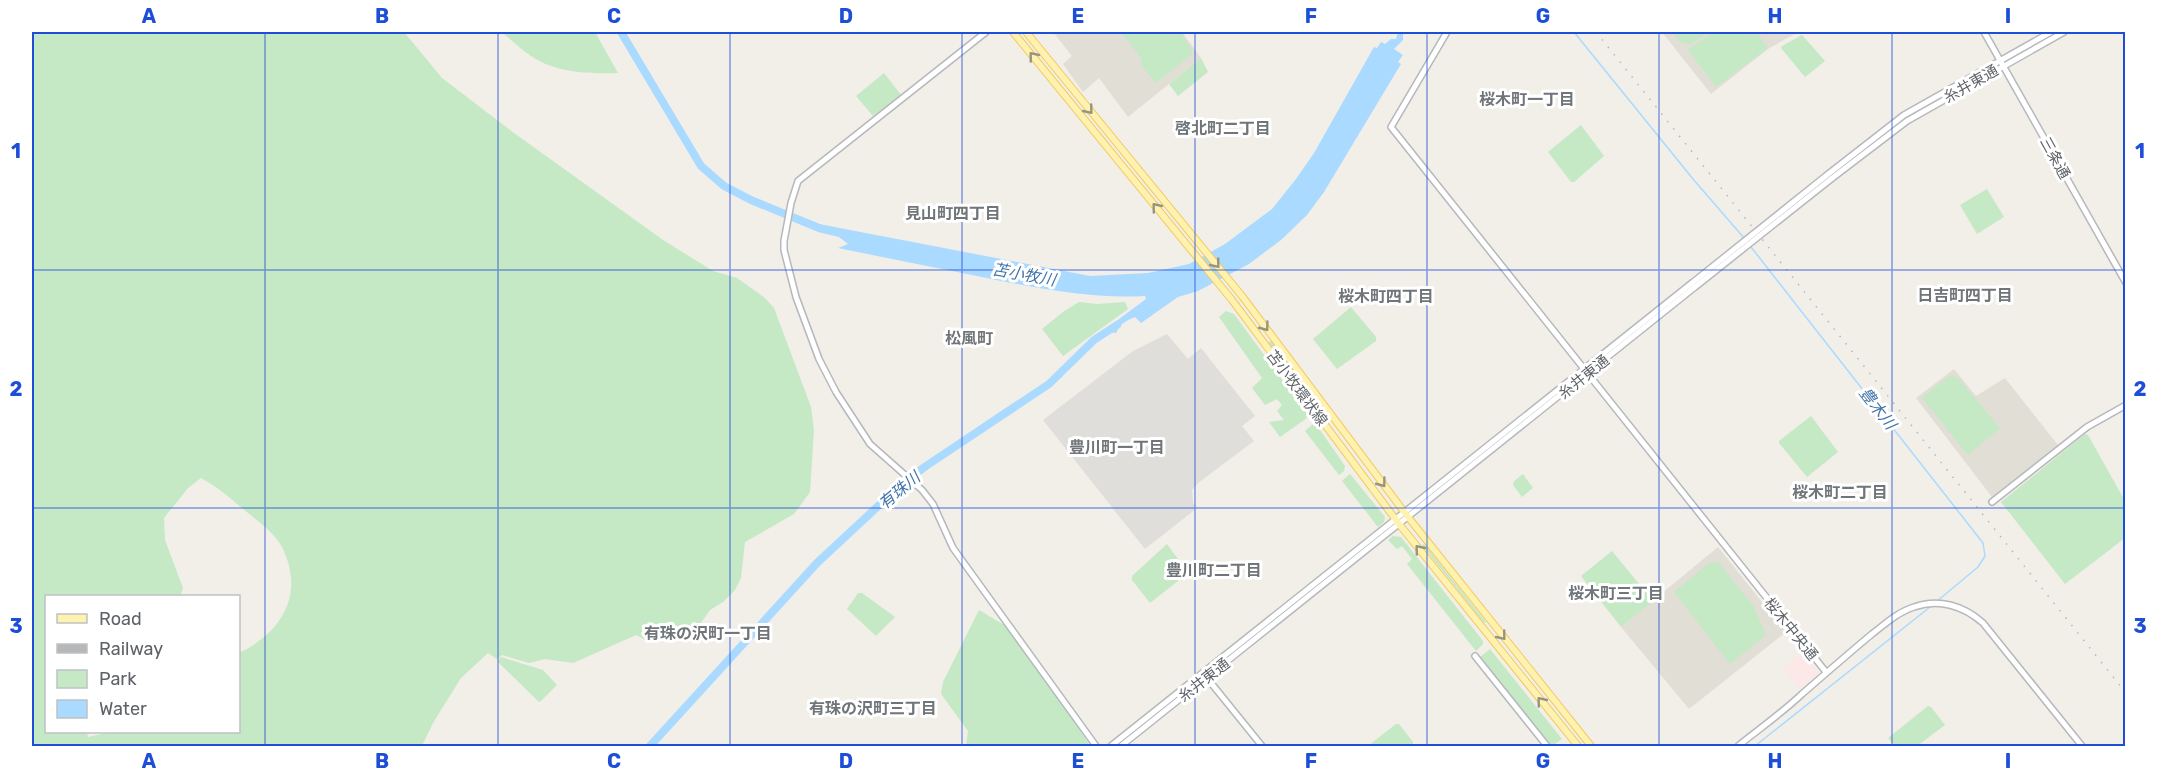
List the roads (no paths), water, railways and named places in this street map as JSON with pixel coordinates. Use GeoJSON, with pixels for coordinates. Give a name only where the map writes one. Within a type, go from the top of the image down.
{"type":"FeatureCollection","features":[{"type":"Feature","properties":{"kind":"main road","name":"苫小牧環状線"},"geometry":{"type":"LineString","coordinates":[[1013,32],[1220,285],[1397,521],[1578,747]]}},
{"type":"Feature","properties":{"kind":"main road","name":"苫小牧環状線"},"geometry":{"type":"LineString","coordinates":[[1026,32],[1229,280],[1406,515],[1591,747]]}},
{"type":"Feature","properties":{"kind":"street"},"geometry":{"type":"LineString","coordinates":[[986,32],[798,182],[791,203],[784,250],[796,297],[819,359],[836,392],[870,444],[933,504],[953,548],[1096,747]]}},
{"type":"Feature","properties":{"kind":"street","name":"桜木中央通"},"geometry":{"type":"LineString","coordinates":[[1447,32],[1391,127],[1826,672],[1895,616],[1915,606],[1941,603],[1967,611],[1983,622],[2082,747]]}},
{"type":"Feature","properties":{"kind":"street","name":"三条通"},"geometry":{"type":"LineString","coordinates":[[1984,32],[2126,283]]}},
{"type":"Feature","properties":{"kind":"street","name":"糸井東通"},"geometry":{"type":"LineString","coordinates":[[1112,747],[1829,177],[1907,121],[2051,32]]}},
{"type":"Feature","properties":{"kind":"street","name":"糸井東通"},"geometry":{"type":"LineString","coordinates":[[2002,63],[2064,32]]}},
{"type":"Feature","properties":{"kind":"street"},"geometry":{"type":"LineString","coordinates":[[1992,502],[2087,427],[2126,405]]}},
{"type":"Feature","properties":{"kind":"street","name":"糸井東通"},"geometry":{"type":"LineString","coordinates":[[1121,747],[1397,521]]}},
{"type":"Feature","properties":{"kind":"street"},"geometry":{"type":"LineString","coordinates":[[1475,656],[1548,747]]}},
{"type":"Feature","properties":{"kind":"street"},"geometry":{"type":"LineString","coordinates":[[1738,747],[1802,695],[1826,672]]}},
{"type":"Feature","properties":{"kind":"street"},"geometry":{"type":"LineString","coordinates":[[1207,678],[1262,747]]}},
{"type":"Feature","properties":{"kind":"water"},"geometry":{"type":"Polygon","coordinates":[[[1398,32],[1403,32],[1403,40],[1394,49],[1403,55],[1398,62],[1401,64],[1324,192],[1307,215],[1281,240],[1249,264],[1198,291],[1178,297],[1141,323],[1135,317],[1128,320],[1116,333],[1110,332],[1107,328],[1146,299],[1145,296],[1104,296],[1043,289],[838,248],[848,244],[824,225],[1090,276],[1148,273],[1189,264],[1225,244],[1272,209],[1314,153],[1374,47],[1377,48],[1381,42],[1385,44],[1391,39],[1396,39],[1398,32]]]}},
{"type":"Feature","properties":{"kind":"waterway","name":"苫小牧川"},"geometry":{"type":"LineString","coordinates":[[621,32],[701,166],[724,186],[751,200],[819,228],[844,234]]}},
{"type":"Feature","properties":{"kind":"waterway","name":"豊木川"},"geometry":{"type":"LineString","coordinates":[[1574,32],[1744,238]]}},
{"type":"Feature","properties":{"kind":"waterway","name":"豊木川"},"geometry":{"type":"LineString","coordinates":[[1751,247],[1983,543],[1985,556],[1978,567],[1936,602]]}},
{"type":"Feature","properties":{"kind":"waterway","name":"有珠川"},"geometry":{"type":"LineString","coordinates":[[650,746],[817,563],[876,508],[926,466],[1049,384],[1094,340],[1117,325]]}},
{"type":"Feature","properties":{"kind":"waterway","name":"豊木川"},"geometry":{"type":"LineString","coordinates":[[1755,746],[1930,607]]}},
{"type":"Feature","properties":{"kind":"railway"},"geometry":{"type":"LineString","coordinates":[[1596,32],[2126,693]]}},
{"type":"Feature","properties":{"kind":"district","name":"桜木町一丁目"},"geometry":{"type":"Point","coordinates":[1527,99]}},
{"type":"Feature","properties":{"kind":"district","name":"啓北町二丁目"},"geometry":{"type":"Point","coordinates":[1223,128]}},
{"type":"Feature","properties":{"kind":"district","name":"見山町四丁目"},"geometry":{"type":"Point","coordinates":[953,213]}},
{"type":"Feature","properties":{"kind":"district","name":"日吉町四丁目"},"geometry":{"type":"Point","coordinates":[1965,295]}},
{"type":"Feature","properties":{"kind":"district","name":"桜木町四丁目"},"geometry":{"type":"Point","coordinates":[1386,296]}},
{"type":"Feature","properties":{"kind":"district","name":"松風町"},"geometry":{"type":"Point","coordinates":[969,338]}},
{"type":"Feature","properties":{"kind":"district","name":"豊川町一丁目"},"geometry":{"type":"Point","coordinates":[1117,447]}},
{"type":"Feature","properties":{"kind":"district","name":"桜木町二丁目"},"geometry":{"type":"Point","coordinates":[1840,492]}},
{"type":"Feature","properties":{"kind":"district","name":"豊川町二丁目"},"geometry":{"type":"Point","coordinates":[1214,570]}},
{"type":"Feature","properties":{"kind":"district","name":"桜木町三丁目"},"geometry":{"type":"Point","coordinates":[1616,593]}},
{"type":"Feature","properties":{"kind":"district","name":"有珠の沢町一丁目"},"geometry":{"type":"Point","coordinates":[708,633]}},
{"type":"Feature","properties":{"kind":"district","name":"有珠の沢町三丁目"},"geometry":{"type":"Point","coordinates":[873,708]}}]}
